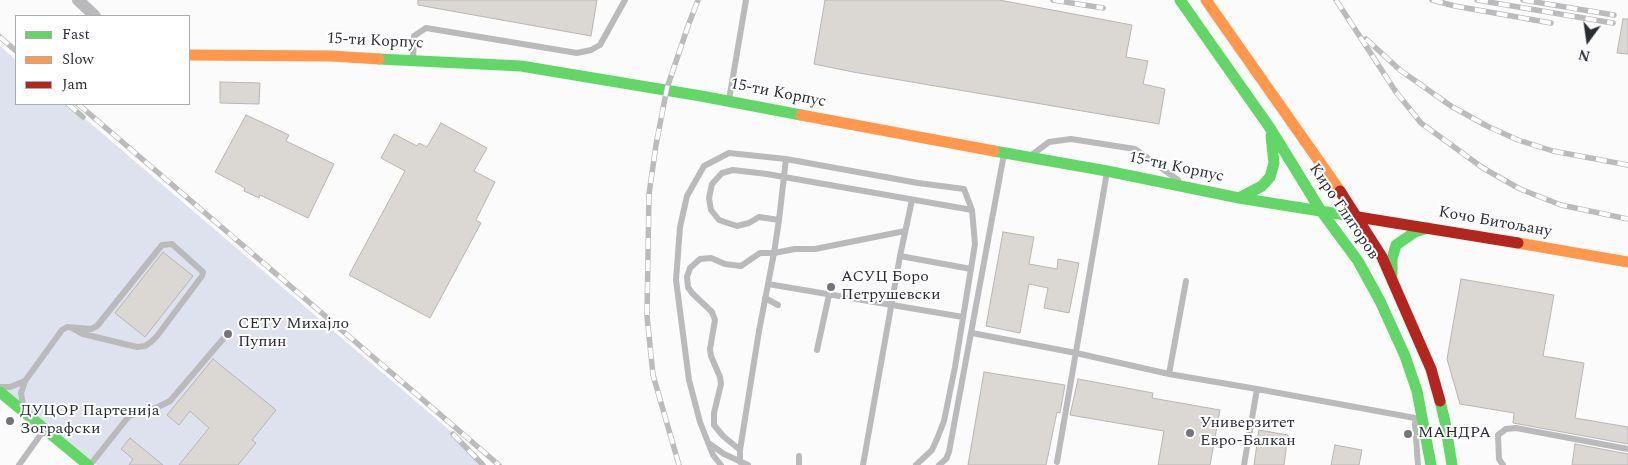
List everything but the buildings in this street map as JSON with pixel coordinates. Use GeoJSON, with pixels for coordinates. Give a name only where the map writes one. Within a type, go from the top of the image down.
{"type":"FeatureCollection","features":[{"type":"Feature","properties":{"kind":"street"},"geometry":{"type":"LineString","coordinates":[[78,0],[94,15]]}},
{"type":"Feature","properties":{"kind":"street","name":"Киро Глигоров"},"geometry":{"type":"LineString","coordinates":[[1180,0],[1270,128],[1321,211],[1358,261],[1380,301],[1405,356],[1417,391],[1419,418],[1431,465]]}},
{"type":"Feature","properties":{"kind":"street","name":"Киро Глигоров"},"geometry":{"type":"LineString","coordinates":[[1206,0],[1382,257],[1431,369],[1445,422],[1452,465]]}},
{"type":"Feature","properties":{"kind":"street","name":"15-ти Корпус"},"geometry":{"type":"LineString","coordinates":[[190,55],[331,56],[521,66],[728,101],[1107,171],[1239,198],[1355,216]]}},
{"type":"Feature","properties":{"kind":"street"},"geometry":{"type":"LineString","coordinates":[[1239,198],[1262,186],[1268,180],[1273,170],[1274,155],[1270,128]]}},
{"type":"Feature","properties":{"kind":"street","name":"Кочо Битољану"},"geometry":{"type":"LineString","coordinates":[[1355,216],[1628,262]]}},
{"type":"Feature","properties":{"kind":"street"},"geometry":{"type":"LineString","coordinates":[[1392,278],[1392,259],[1396,245],[1415,232],[1428,228]]}},
{"type":"Feature","properties":{"kind":"street"},"geometry":{"type":"LineString","coordinates":[[0,392],[89,465]]}},
{"type":"Feature","properties":{"kind":"lane"},"geometry":{"type":"LineString","coordinates":[[413,60],[414,36],[426,28],[577,53],[590,50],[600,45],[625,0]]}},
{"type":"Feature","properties":{"kind":"lane"},"geometry":{"type":"LineString","coordinates":[[728,101],[746,0]]}},
{"type":"Feature","properties":{"kind":"lane"},"geometry":{"type":"LineString","coordinates":[[1029,157],[1049,142],[1072,139],[1135,149],[1187,187]]}},
{"type":"Feature","properties":{"kind":"lane"},"geometry":{"type":"LineString","coordinates":[[939,465],[946,459],[949,452],[1004,153]]}},
{"type":"Feature","properties":{"kind":"lane"},"geometry":{"type":"LineString","coordinates":[[721,465],[713,454],[700,422],[690,380],[677,277],[680,227],[687,196],[704,166],[729,154],[786,159],[918,183],[964,189],[972,210],[975,244],[963,317],[944,421],[932,450],[916,465]]}},
{"type":"Feature","properties":{"kind":"lane"},"geometry":{"type":"LineString","coordinates":[[740,462],[740,450],[774,253],[786,159]]}},
{"type":"Feature","properties":{"kind":"lane"},"geometry":{"type":"LineString","coordinates":[[778,220],[759,217],[749,223],[737,226],[718,220],[711,210],[709,198],[712,184],[722,173],[733,170],[784,177],[972,210]]}},
{"type":"Feature","properties":{"kind":"lane"},"geometry":{"type":"LineString","coordinates":[[1057,462],[1107,171]]}},
{"type":"Feature","properties":{"kind":"lane"},"geometry":{"type":"LineString","coordinates":[[863,465],[900,256],[912,200]]}},
{"type":"Feature","properties":{"kind":"lane"},"geometry":{"type":"LineString","coordinates":[[740,450],[723,436],[714,425],[714,413],[721,384],[710,349],[715,320],[712,312],[688,287],[687,279],[690,268],[700,259],[711,258],[725,264],[741,266],[760,252],[774,253],[795,249],[815,249],[906,231]]}},
{"type":"Feature","properties":{"kind":"lane"},"geometry":{"type":"LineString","coordinates":[[30,417],[22,404],[21,393],[25,381],[62,330],[67,327],[91,329],[97,326],[162,245],[172,244],[203,272],[199,280],[156,336],[145,346],[137,347],[83,334],[72,328]]}},
{"type":"Feature","properties":{"kind":"lane"},"geometry":{"type":"LineString","coordinates":[[900,256],[971,270]]}},
{"type":"Feature","properties":{"kind":"lane"},"geometry":{"type":"LineString","coordinates":[[677,277],[687,279]]}},
{"type":"Feature","properties":{"kind":"lane"},"geometry":{"type":"LineString","coordinates":[[1169,374],[1186,281]]}},
{"type":"Feature","properties":{"kind":"lane"},"geometry":{"type":"LineString","coordinates":[[768,284],[963,317]]}},
{"type":"Feature","properties":{"kind":"lane"},"geometry":{"type":"LineString","coordinates":[[817,350],[829,294]]}},
{"type":"Feature","properties":{"kind":"lane"},"geometry":{"type":"LineString","coordinates":[[765,298],[778,305]]}},
{"type":"Feature","properties":{"kind":"lane"},"geometry":{"type":"LineString","coordinates":[[972,334],[1076,353],[1169,374],[1419,418],[1418,465]]}},
{"type":"Feature","properties":{"kind":"lane"},"geometry":{"type":"LineString","coordinates":[[89,465],[129,416],[158,407],[170,401],[223,339]]}},
{"type":"Feature","properties":{"kind":"lane"},"geometry":{"type":"LineString","coordinates":[[0,387],[25,381]]}},
{"type":"Feature","properties":{"kind":"lane"},"geometry":{"type":"LineString","coordinates":[[1244,465],[1257,389]]}},
{"type":"Feature","properties":{"kind":"lane"},"geometry":{"type":"LineString","coordinates":[[1503,465],[1499,459],[1498,435],[1506,429],[1516,428],[1628,449]]}},
{"type":"Feature","properties":{"kind":"lane"},"geometry":{"type":"LineString","coordinates":[[19,465],[44,429]]}},
{"type":"Feature","properties":{"kind":"lane"},"geometry":{"type":"LineString","coordinates":[[709,444],[724,454],[748,465]]}},
{"type":"Feature","properties":{"kind":"lane"},"geometry":{"type":"LineString","coordinates":[[798,465],[800,456]]}},
{"type":"Feature","properties":{"kind":"shaded area"},"geometry":{"type":"Polygon","coordinates":[[[0,46],[15,59],[15,105],[69,105],[454,434],[483,465],[97,465],[0,386],[0,46]]]}},
{"type":"Feature","properties":{"kind":"railway"},"geometry":{"type":"LineString","coordinates":[[679,465],[653,375],[647,316],[649,194],[667,88],[698,0]]}},
{"type":"Feature","properties":{"kind":"railway"},"geometry":{"type":"LineString","coordinates":[[1053,0],[1103,8]]}},
{"type":"Feature","properties":{"kind":"railway"},"geometry":{"type":"LineString","coordinates":[[1336,0],[1396,92],[1421,123],[1483,168],[1520,189],[1561,205],[1628,219]]}},
{"type":"Feature","properties":{"kind":"railway"},"geometry":{"type":"LineString","coordinates":[[1432,0],[1455,6],[1551,23]]}},
{"type":"Feature","properties":{"kind":"railway"},"geometry":{"type":"LineString","coordinates":[[1477,0],[1613,23]]}},
{"type":"Feature","properties":{"kind":"railway"},"geometry":{"type":"LineString","coordinates":[[1523,0],[1614,15]]}},
{"type":"Feature","properties":{"kind":"railway"},"geometry":{"type":"LineString","coordinates":[[0,37],[15,50]]}},
{"type":"Feature","properties":{"kind":"railway"},"geometry":{"type":"LineString","coordinates":[[1366,39],[1400,70],[1451,106],[1487,126],[1518,140],[1553,151],[1628,165]]}},
{"type":"Feature","properties":{"kind":"railway"},"geometry":{"type":"LineString","coordinates":[[69,105],[83,117]]}},
{"type":"Feature","properties":{"kind":"railway"},"geometry":{"type":"LineString","coordinates":[[79,105],[499,465]]}},
{"type":"Feature","properties":{"kind":"railway"},"geometry":{"type":"LineString","coordinates":[[453,434],[483,465]]}},
{"type":"Feature","properties":{"kind":"traffic: fast"},"geometry":{"type":"LineString","coordinates":[[1180,0],[1270,128],[1321,211],[1358,261],[1380,301],[1405,356],[1417,391],[1431,465]]}},
{"type":"Feature","properties":{"kind":"traffic: fast"},"geometry":{"type":"LineString","coordinates":[[379,59],[521,66],[801,115]]}},
{"type":"Feature","properties":{"kind":"traffic: fast"},"geometry":{"type":"LineString","coordinates":[[1239,198],[1262,186],[1270,177],[1274,163],[1271,136]]}},
{"type":"Feature","properties":{"kind":"traffic: fast"},"geometry":{"type":"LineString","coordinates":[[994,151],[1107,171],[1239,198],[1358,217]]}},
{"type":"Feature","properties":{"kind":"traffic: fast"},"geometry":{"type":"LineString","coordinates":[[1392,274],[1392,259],[1396,245],[1415,232],[1428,228]]}},
{"type":"Feature","properties":{"kind":"traffic: fast"},"geometry":{"type":"LineString","coordinates":[[0,392],[88,465]]}},
{"type":"Feature","properties":{"kind":"traffic: fast"},"geometry":{"type":"LineString","coordinates":[[1440,401],[1452,465]]}},
{"type":"Feature","properties":{"kind":"traffic: slow"},"geometry":{"type":"LineString","coordinates":[[1206,0],[1340,191]]}},
{"type":"Feature","properties":{"kind":"traffic: slow"},"geometry":{"type":"LineString","coordinates":[[190,55],[331,56],[379,59]]}},
{"type":"Feature","properties":{"kind":"traffic: slow"},"geometry":{"type":"LineString","coordinates":[[801,115],[994,151]]}},
{"type":"Feature","properties":{"kind":"traffic: slow"},"geometry":{"type":"LineString","coordinates":[[1518,243],[1628,262]]}},
{"type":"Feature","properties":{"kind":"traffic: jam"},"geometry":{"type":"LineString","coordinates":[[1340,191],[1382,257],[1431,369],[1440,401]]}},
{"type":"Feature","properties":{"kind":"traffic: jam"},"geometry":{"type":"LineString","coordinates":[[1358,217],[1518,243]]}},
{"type":"Feature","properties":{"kind":"place","name":"АСУЦ Боро Петрушевски"},"geometry":{"type":"Point","coordinates":[831,287]}},
{"type":"Feature","properties":{"kind":"place","name":"СЕТУ Михајло Пупин"},"geometry":{"type":"Point","coordinates":[228,334]}},
{"type":"Feature","properties":{"kind":"place","name":"ДУЦОР Партенија Зографски"},"geometry":{"type":"Point","coordinates":[10,421]}},
{"type":"Feature","properties":{"kind":"place","name":"Универзитет Евро-Балкан"},"geometry":{"type":"Point","coordinates":[1190,433]}},
{"type":"Feature","properties":{"kind":"place","name":"МАНДРА"},"geometry":{"type":"Point","coordinates":[1408,434]}}]}
